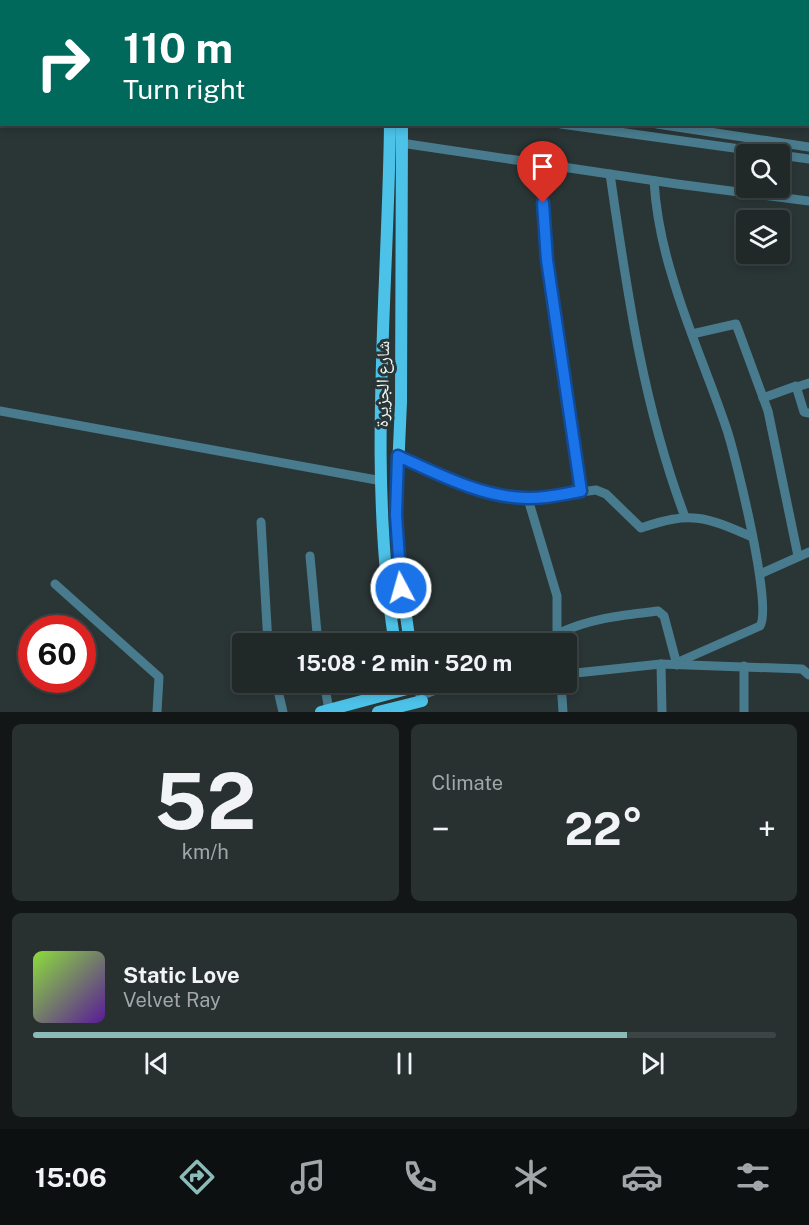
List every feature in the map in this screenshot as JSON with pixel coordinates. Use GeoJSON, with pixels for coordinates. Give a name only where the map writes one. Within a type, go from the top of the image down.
{"type":"FeatureCollection","features":[{"type":"Feature","properties":{"kind":"main road","name":"شارع الجزيرة"},"geometry":{"type":"LineString","coordinates":[[397,138],[401,402],[397,544],[409,633]]}},
{"type":"Feature","properties":{"kind":"main road","name":"شارع الجزيرة"},"geometry":{"type":"LineString","coordinates":[[394,633],[384,551],[382,481],[383,403],[397,138]]}},
{"type":"Feature","properties":{"kind":"main road"},"geometry":{"type":"LineString","coordinates":[[383,403],[401,402]]}},
{"type":"Feature","properties":{"kind":"main road"},"geometry":{"type":"LineString","coordinates":[[325,711],[382,693]]}},
{"type":"Feature","properties":{"kind":"main road"},"geometry":{"type":"LineString","coordinates":[[406,693],[410,708]]}},
{"type":"Feature","properties":{"kind":"main road"},"geometry":{"type":"LineString","coordinates":[[378,712],[410,708],[420,696]]}},
{"type":"Feature","properties":{"kind":"street"},"geometry":{"type":"LineString","coordinates":[[575,126],[736,149]]}},
{"type":"Feature","properties":{"kind":"street"},"geometry":{"type":"LineString","coordinates":[[670,126],[809,147]]}},
{"type":"Feature","properties":{"kind":"street"},"geometry":{"type":"LineString","coordinates":[[397,138],[654,181],[809,201]]}},
{"type":"Feature","properties":{"kind":"street"},"geometry":{"type":"LineString","coordinates":[[790,157],[809,159]]}},
{"type":"Feature","properties":{"kind":"street"},"geometry":{"type":"LineString","coordinates":[[537,162],[546,220],[547,260],[581,491]]}},
{"type":"Feature","properties":{"kind":"street"},"geometry":{"type":"LineString","coordinates":[[610,174],[635,338],[646,391],[667,465],[685,517]]}},
{"type":"Feature","properties":{"kind":"street"},"geometry":{"type":"LineString","coordinates":[[654,181],[662,238],[673,280],[727,429],[760,574],[764,615],[760,626],[677,664]]}},
{"type":"Feature","properties":{"kind":"street"},"geometry":{"type":"LineString","coordinates":[[692,334],[735,323],[763,398],[798,556]]}},
{"type":"Feature","properties":{"kind":"street"},"geometry":{"type":"LineString","coordinates":[[763,398],[809,383]]}},
{"type":"Feature","properties":{"kind":"street"},"geometry":{"type":"LineString","coordinates":[[797,387],[804,412],[809,413]]}},
{"type":"Feature","properties":{"kind":"street"},"geometry":{"type":"LineString","coordinates":[[0,411],[382,481]]}},
{"type":"Feature","properties":{"kind":"street"},"geometry":{"type":"LineString","coordinates":[[398,456],[477,489],[528,499],[596,490],[606,494],[641,528],[669,518],[685,517],[711,520],[752,537]]}},
{"type":"Feature","properties":{"kind":"street"},"geometry":{"type":"LineString","coordinates":[[528,499],[557,596],[558,633]]}},
{"type":"Feature","properties":{"kind":"street"},"geometry":{"type":"LineString","coordinates":[[261,522],[267,633]]}},
{"type":"Feature","properties":{"kind":"street"},"geometry":{"type":"LineString","coordinates":[[760,574],[809,552]]}},
{"type":"Feature","properties":{"kind":"street"},"geometry":{"type":"LineString","coordinates":[[310,556],[317,633]]}},
{"type":"Feature","properties":{"kind":"street"},"geometry":{"type":"LineString","coordinates":[[55,584],[159,677],[157,712]]}},
{"type":"Feature","properties":{"kind":"street"},"geometry":{"type":"LineString","coordinates":[[569,633],[596,619],[658,610],[664,616],[677,664]]}},
{"type":"Feature","properties":{"kind":"street"},"geometry":{"type":"LineString","coordinates":[[662,664],[662,712]]}},
{"type":"Feature","properties":{"kind":"street"},"geometry":{"type":"LineString","coordinates":[[577,673],[677,664],[802,669],[809,675]]}},
{"type":"Feature","properties":{"kind":"street"},"geometry":{"type":"LineString","coordinates":[[744,666],[744,712]]}},
{"type":"Feature","properties":{"kind":"street"},"geometry":{"type":"LineString","coordinates":[[279,693],[283,712]]}},
{"type":"Feature","properties":{"kind":"street"},"geometry":{"type":"LineString","coordinates":[[324,693],[325,711]]}},
{"type":"Feature","properties":{"kind":"street"},"geometry":{"type":"LineString","coordinates":[[562,693],[563,712]]}},
{"type":"Feature","properties":{"kind":"route"},"geometry":{"type":"LineString","coordinates":[[401,588],[396,515],[398,456],[458,482],[495,493],[528,499],[581,491],[547,260],[546,220],[543,203]]}}]}
